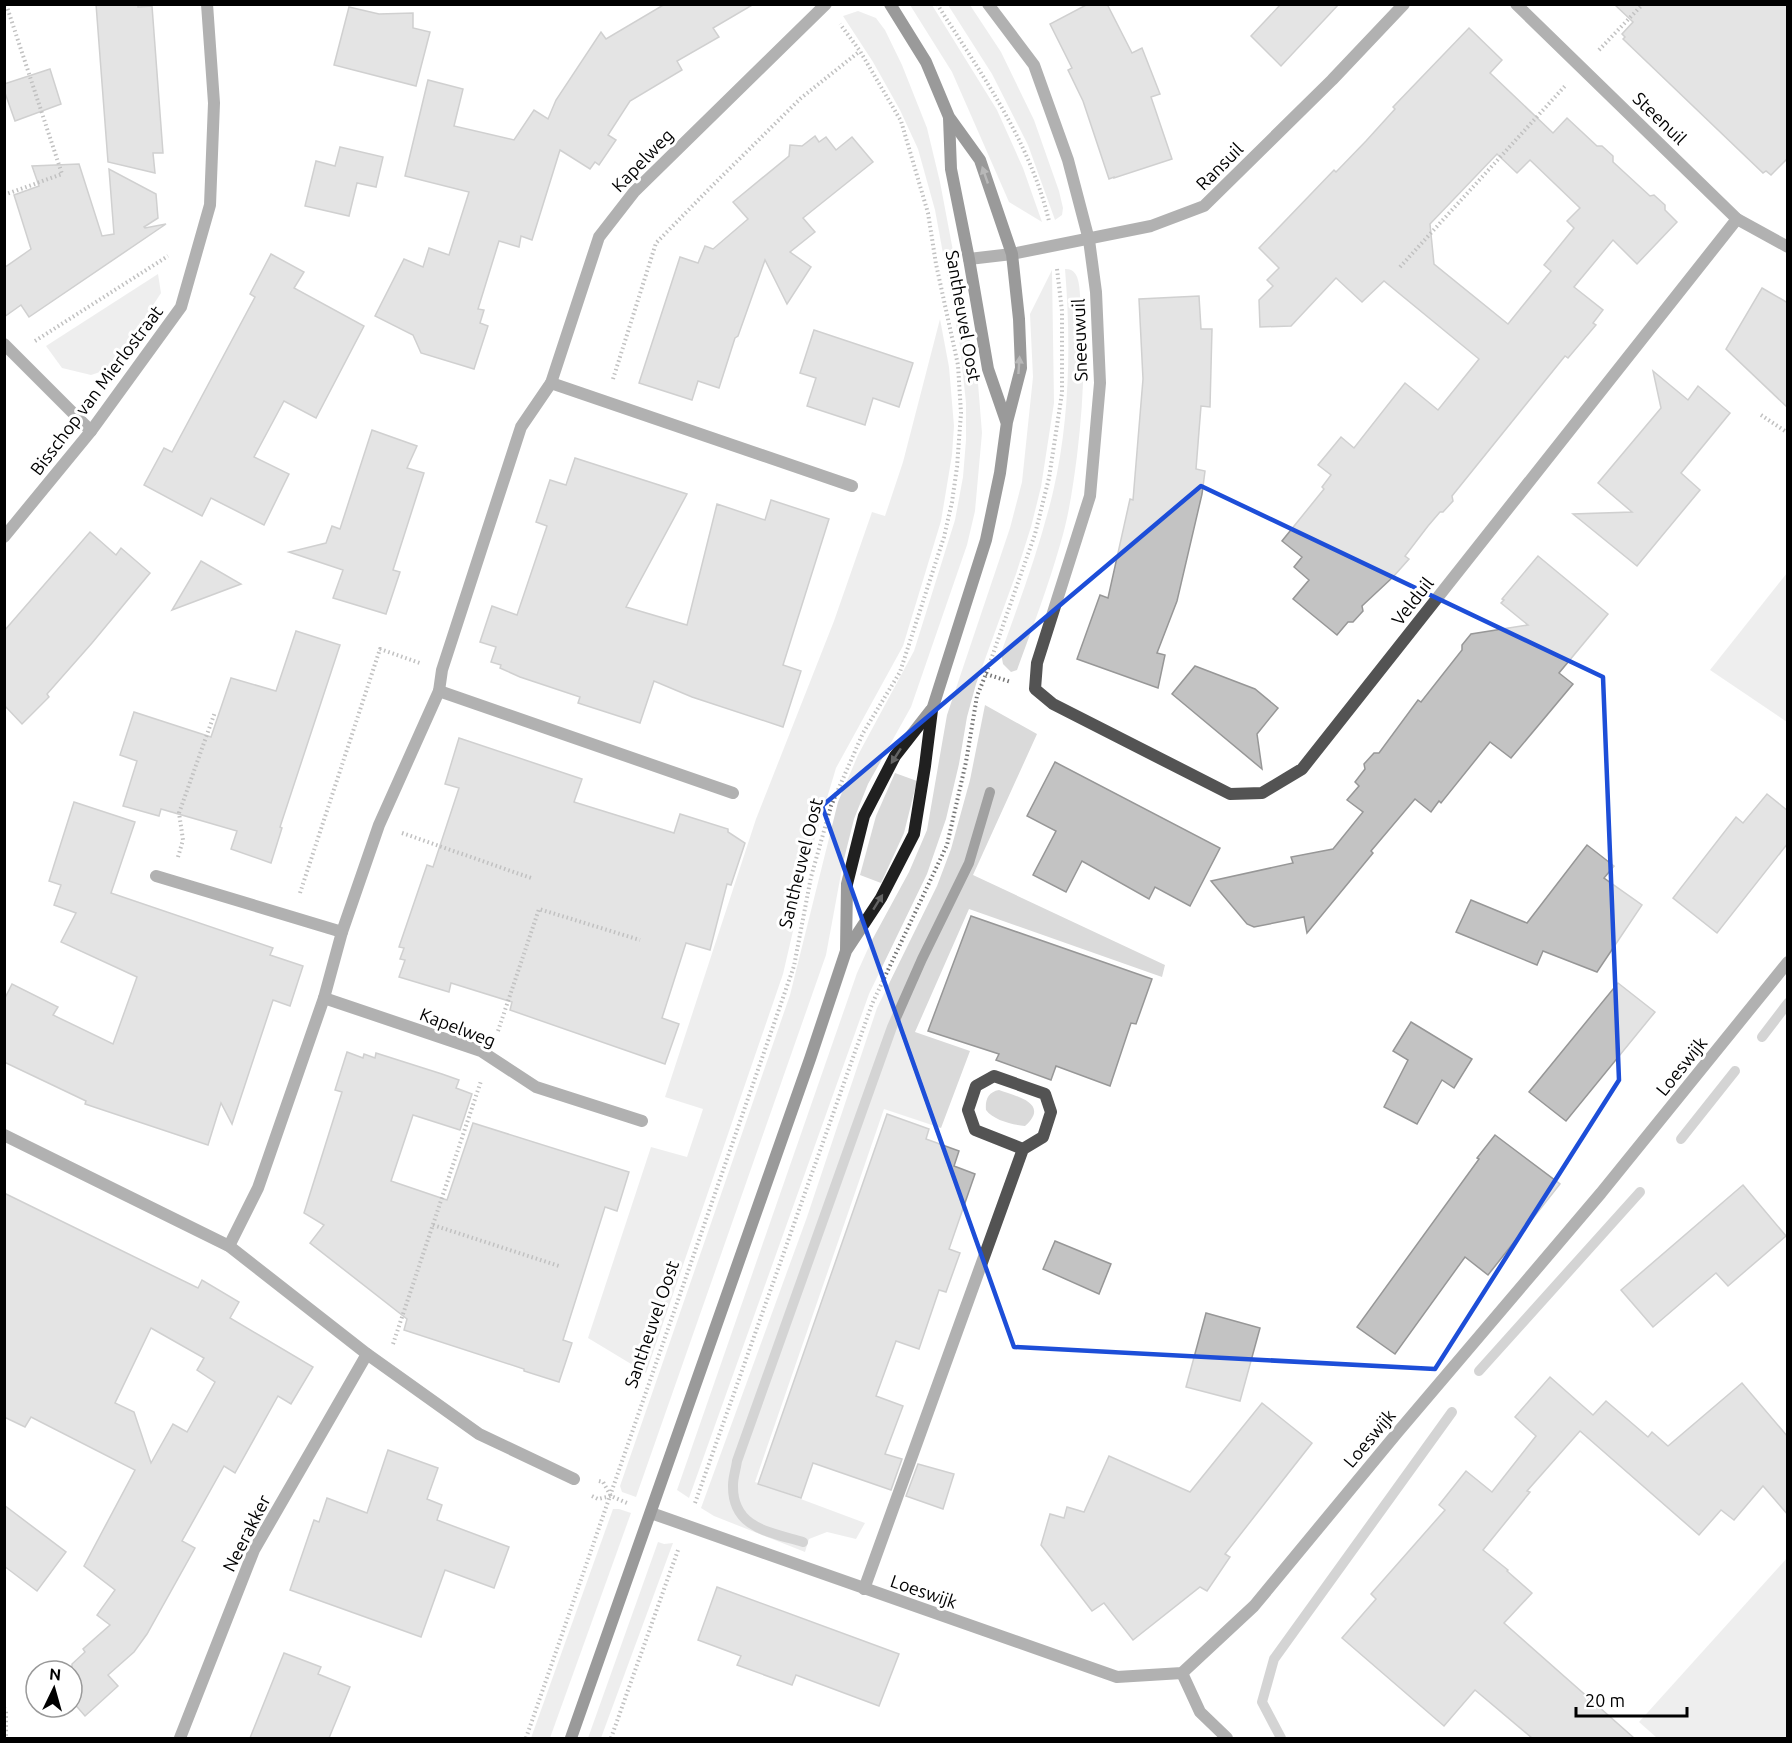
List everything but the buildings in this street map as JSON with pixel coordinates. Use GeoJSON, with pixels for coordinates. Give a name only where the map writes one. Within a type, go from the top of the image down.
{"type":"FeatureCollection","features":[{"type":"Feature","properties":{"kind":"street","name":"Bisschop van Mierlostraat"},"geometry":{"type":"LineString","coordinates":[[4,537],[91,431],[181,307],[210,205],[214,104],[207,4]]}},
{"type":"Feature","properties":{"kind":"street","name":"Santheuvel Oost"},"geometry":{"type":"LineString","coordinates":[[571,1738],[846,951],[881,898],[914,834],[932,710],[986,540],[1000,473],[1007,422],[1021,368],[1019,319],[1012,254],[980,160],[949,117],[926,62],[890,4]]}},
{"type":"Feature","properties":{"kind":"street","name":"Sneeuwuil"},"geometry":{"type":"LineString","coordinates":[[988,4],[1034,65],[1068,160],[1089,240],[1096,292],[1100,383],[1090,496],[1037,663],[1035,689]]}},
{"type":"Feature","properties":{"kind":"street","name":"Ransuil"},"geometry":{"type":"LineString","coordinates":[[969,259],[1012,254],[1152,226],[1204,206],[1332,80],[1404,4]]}},
{"type":"Feature","properties":{"kind":"street","name":"Steenuil"},"geometry":{"type":"LineString","coordinates":[[1516,4],[1737,219],[1788,247]]}},
{"type":"Feature","properties":{"kind":"street","name":"Kapelweg"},"geometry":{"type":"LineString","coordinates":[[229,1246],[258,1188],[324,998],[342,932],[379,825],[439,691],[442,670],[521,427],[551,383],[598,237],[634,192],[826,5]]}},
{"type":"Feature","properties":{"kind":"street","name":"Santheuvel Oost"},"geometry":{"type":"LineString","coordinates":[[949,117],[951,169],[988,369],[1007,422]]}},
{"type":"Feature","properties":{"kind":"street","name":"Velduil"},"geometry":{"type":"LineString","coordinates":[[1035,689],[1053,704],[1230,794],[1262,793],[1302,769],[1737,219]]}},
{"type":"Feature","properties":{"kind":"street"},"geometry":{"type":"LineString","coordinates":[[4,344],[91,431]]}},
{"type":"Feature","properties":{"kind":"street"},"geometry":{"type":"LineString","coordinates":[[551,383],[852,486]]}},
{"type":"Feature","properties":{"kind":"street"},"geometry":{"type":"LineString","coordinates":[[439,691],[733,793]]}},
{"type":"Feature","properties":{"kind":"street","name":"Santheuvel Oost"},"geometry":{"type":"LineString","coordinates":[[846,951],[847,884],[864,816],[895,756],[932,710]]}},
{"type":"Feature","properties":{"kind":"street"},"geometry":{"type":"LineString","coordinates":[[156,876],[342,932]]}},
{"type":"Feature","properties":{"kind":"street","name":"Loeswijk"},"geometry":{"type":"LineString","coordinates":[[651,1513],[1117,1677],[1182,1673],[1254,1606],[1397,1433],[1601,1193],[1788,962]]}},
{"type":"Feature","properties":{"kind":"street","name":"Kapelweg"},"geometry":{"type":"LineString","coordinates":[[324,998],[480,1051],[536,1087],[642,1122]]}},
{"type":"Feature","properties":{"kind":"street"},"geometry":{"type":"LineString","coordinates":[[994,1076],[1045,1094],[1051,1112],[1043,1137],[1023,1149],[975,1130],[968,1110],[976,1086],[994,1076]]}},
{"type":"Feature","properties":{"kind":"street"},"geometry":{"type":"LineString","coordinates":[[4,1135],[229,1246],[367,1354],[479,1434],[574,1479]]}},
{"type":"Feature","properties":{"kind":"street","name":"Loeswijk"},"geometry":{"type":"LineString","coordinates":[[864,1589],[1023,1149]]}},
{"type":"Feature","properties":{"kind":"street","name":"Neerakker"},"geometry":{"type":"LineString","coordinates":[[180,1738],[254,1550],[367,1354]]}},
{"type":"Feature","properties":{"kind":"street"},"geometry":{"type":"LineString","coordinates":[[1182,1673],[1200,1712],[1227,1738]]}},
{"type":"Feature","properties":{"kind":"path"},"geometry":{"type":"LineString","coordinates":[[4,195],[62,174],[6,4]]}},
{"type":"Feature","properties":{"kind":"path"},"geometry":{"type":"LineString","coordinates":[[1400,267],[1643,4]]}},
{"type":"Feature","properties":{"kind":"path","name":"Santheuvel Oost"},"geometry":{"type":"LineString","coordinates":[[526,1738],[794,966],[812,878],[831,806],[863,734],[900,672],[944,537],[952,502],[961,413],[958,365],[936,264],[928,213],[901,121],[860,51],[826,5]]}},
{"type":"Feature","properties":{"kind":"path"},"geometry":{"type":"LineString","coordinates":[[606,402],[656,243],[801,98],[860,51]]}},
{"type":"Feature","properties":{"kind":"path"},"geometry":{"type":"LineString","coordinates":[[14,354],[202,234]]}},
{"type":"Feature","properties":{"kind":"path"},"geometry":{"type":"LineString","coordinates":[[1761,415],[1788,433]]}},
{"type":"Feature","properties":{"kind":"path"},"geometry":{"type":"LineString","coordinates":[[293,917],[380,650],[442,670]]}},
{"type":"Feature","properties":{"kind":"path"},"geometry":{"type":"LineString","coordinates":[[171,881],[183,840],[179,813],[215,712]]}},
{"type":"Feature","properties":{"kind":"path"},"geometry":{"type":"LineString","coordinates":[[379,825],[531,879]]}},
{"type":"Feature","properties":{"kind":"path"},"geometry":{"type":"LineString","coordinates":[[385,1367],[539,909],[640,940]]}},
{"type":"Feature","properties":{"kind":"path"},"geometry":{"type":"LineString","coordinates":[[433,1226],[559,1266]]}},
{"type":"Feature","properties":{"kind":"path"},"geometry":{"type":"LineString","coordinates":[[4,1708],[6,1710],[6,1738]]}},
{"type":"Feature","properties":{"kind":"highlighted area"},"geometry":{"type":"Polygon","coordinates":[[[1201,486],[1603,677],[1619,1080],[1435,1369],[1014,1347],[822,806],[1201,486]]]}},
{"type":"Feature","properties":{"kind":"shaded area"},"geometry":{"type":"Polygon","coordinates":[[[910,5],[932,5],[997,110],[1023,168],[1042,222],[1009,202],[952,72],[910,5]]]}},
{"type":"Feature","properties":{"kind":"shaded area"},"geometry":{"type":"Polygon","coordinates":[[[948,5],[970,5],[1001,52],[1034,120],[1059,191],[1063,208],[1062,215],[1055,220],[1028,145],[992,74],[948,5]]]}},
{"type":"Feature","properties":{"kind":"shaded area"},"geometry":{"type":"Polygon","coordinates":[[[858,11],[876,18],[885,30],[902,65],[927,128],[940,182],[978,383],[982,433],[975,511],[967,545],[911,707],[868,784],[854,819],[843,863],[826,955],[636,1497],[622,1492],[620,1486],[790,995],[838,802],[858,755],[914,651],[955,520],[963,477],[966,403],[960,346],[935,210],[918,149],[900,110],[873,62],[843,16],[858,11]]]}},
{"type":"Feature","properties":{"kind":"shaded area"},"geometry":{"type":"Polygon","coordinates":[[[1065,269],[1070,270],[1077,277],[1083,325],[1083,381],[1077,456],[1068,512],[1055,561],[1017,670],[1011,672],[1003,664],[1001,653],[1042,533],[1053,492],[1063,437],[1068,381],[1065,269]]]}},
{"type":"Feature","properties":{"kind":"shaded area"},"geometry":{"type":"Polygon","coordinates":[[[1052,270],[1054,403],[1041,487],[1016,574],[976,684],[946,819],[927,874],[869,994],[689,1498],[677,1490],[857,973],[909,872],[927,830],[947,715],[1010,528],[1022,482],[1033,377],[1030,314],[1052,270]]]}},
{"type":"Feature","properties":{"kind":"shaded area"},"geometry":{"type":"Polygon","coordinates":[[[158,274],[161,293],[112,368],[91,375],[62,368],[46,346],[158,274]]]}},
{"type":"Feature","properties":{"kind":"shaded area"},"geometry":{"type":"Polygon","coordinates":[[[940,319],[949,367],[954,426],[952,455],[941,521],[903,646],[836,768],[813,845],[783,974],[646,1373],[588,1338],[651,1147],[687,1157],[703,1109],[665,1097],[756,819],[834,621],[872,512],[885,516],[903,462],[940,319]]]}},
{"type":"Feature","properties":{"kind":"shaded area"},"geometry":{"type":"Polygon","coordinates":[[[1787,573],[1787,722],[1710,670],[1787,573]]]}},
{"type":"Feature","properties":{"kind":"shaded area"},"geometry":{"type":"Polygon","coordinates":[[[985,705],[1037,734],[973,875],[1165,965],[1162,977],[969,909],[915,1032],[970,1051],[941,1128],[884,1109],[755,1482],[865,1523],[856,1539],[827,1532],[809,1539],[805,1552],[714,1516],[701,1508],[807,1217],[877,1008],[937,886],[951,849],[970,780],[985,705]]]}},
{"type":"Feature","properties":{"kind":"shaded area"},"geometry":{"type":"Polygon","coordinates":[[[895,773],[917,781],[904,833],[881,883],[860,875],[876,816],[895,773]]]}},
{"type":"Feature","properties":{"kind":"shaded area"},"geometry":{"type":"Polygon","coordinates":[[[999,1090],[1021,1098],[1032,1106],[1034,1112],[1032,1118],[1025,1126],[998,1119],[986,1110],[988,1097],[999,1090]]]}},
{"type":"Feature","properties":{"kind":"shaded area"},"geometry":{"type":"Polygon","coordinates":[[[613,1509],[631,1513],[550,1738],[531,1738],[613,1509]]]}},
{"type":"Feature","properties":{"kind":"shaded area"},"geometry":{"type":"Polygon","coordinates":[[[658,1542],[673,1543],[601,1738],[588,1738],[658,1542]]]}},
{"type":"Feature","properties":{"kind":"shaded area"},"geometry":{"type":"Polygon","coordinates":[[[1787,1558],[1787,1738],[1657,1738],[1639,1722],[1787,1558]]]}},
{"type":"Feature","properties":{"kind":"waterway"},"geometry":{"type":"LineString","coordinates":[[803,1542],[755,1526],[739,1511],[734,1499],[733,1482],[737,1461],[892,1027],[969,863],[990,792]]}},
{"type":"Feature","properties":{"kind":"waterway"},"geometry":{"type":"LineString","coordinates":[[1762,1037],[1788,1003]]}},
{"type":"Feature","properties":{"kind":"waterway"},"geometry":{"type":"LineString","coordinates":[[1681,1139],[1735,1071]]}},
{"type":"Feature","properties":{"kind":"waterway"},"geometry":{"type":"LineString","coordinates":[[1479,1371],[1640,1192]]}},
{"type":"Feature","properties":{"kind":"waterway"},"geometry":{"type":"LineString","coordinates":[[1281,1738],[1262,1702],[1274,1659],[1452,1412]]}}]}
